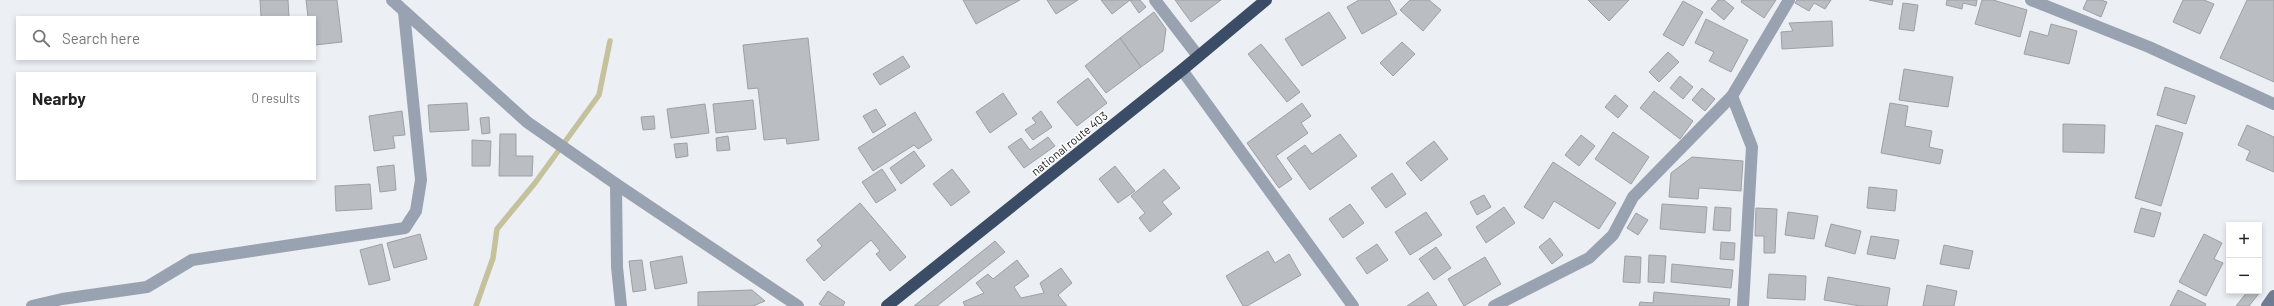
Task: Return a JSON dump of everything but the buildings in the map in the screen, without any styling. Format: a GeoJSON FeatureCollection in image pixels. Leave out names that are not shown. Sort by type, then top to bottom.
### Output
{"type":"FeatureCollection","features":[{"type":"Feature","properties":{"kind":"highway","name":"national route 403"},"geometry":{"type":"LineString","coordinates":[[887,306],[1182,70],[1266,0]]}},
{"type":"Feature","properties":{"kind":"street"},"geometry":{"type":"LineString","coordinates":[[392,0],[527,122],[616,184],[798,306]]}},
{"type":"Feature","properties":{"kind":"street"},"geometry":{"type":"LineString","coordinates":[[1156,0],[1198,56]]}},
{"type":"Feature","properties":{"kind":"street"},"geometry":{"type":"LineString","coordinates":[[1494,306],[1589,258],[1613,235],[1634,197],[1732,96],[1789,0]]}},
{"type":"Feature","properties":{"kind":"street"},"geometry":{"type":"LineString","coordinates":[[2031,0],[2149,47],[2274,104]]}},
{"type":"Feature","properties":{"kind":"street"},"geometry":{"type":"LineString","coordinates":[[32,306],[68,298],[147,287],[192,260],[405,228],[416,211],[421,180],[404,12]]}},
{"type":"Feature","properties":{"kind":"street"},"geometry":{"type":"LineString","coordinates":[[1182,70],[1353,306]]}},
{"type":"Feature","properties":{"kind":"street"},"geometry":{"type":"LineString","coordinates":[[1732,96],[1752,147],[1743,306]]}},
{"type":"Feature","properties":{"kind":"street"},"geometry":{"type":"LineString","coordinates":[[616,184],[617,267],[621,306]]}},
{"type":"Feature","properties":{"kind":"street"},"geometry":{"type":"LineString","coordinates":[[2267,306],[2274,296]]}},
{"type":"Feature","properties":{"kind":"waterway"},"geometry":{"type":"LineString","coordinates":[[476,306],[493,258],[497,229],[535,183],[599,95],[610,41]]}}]}
